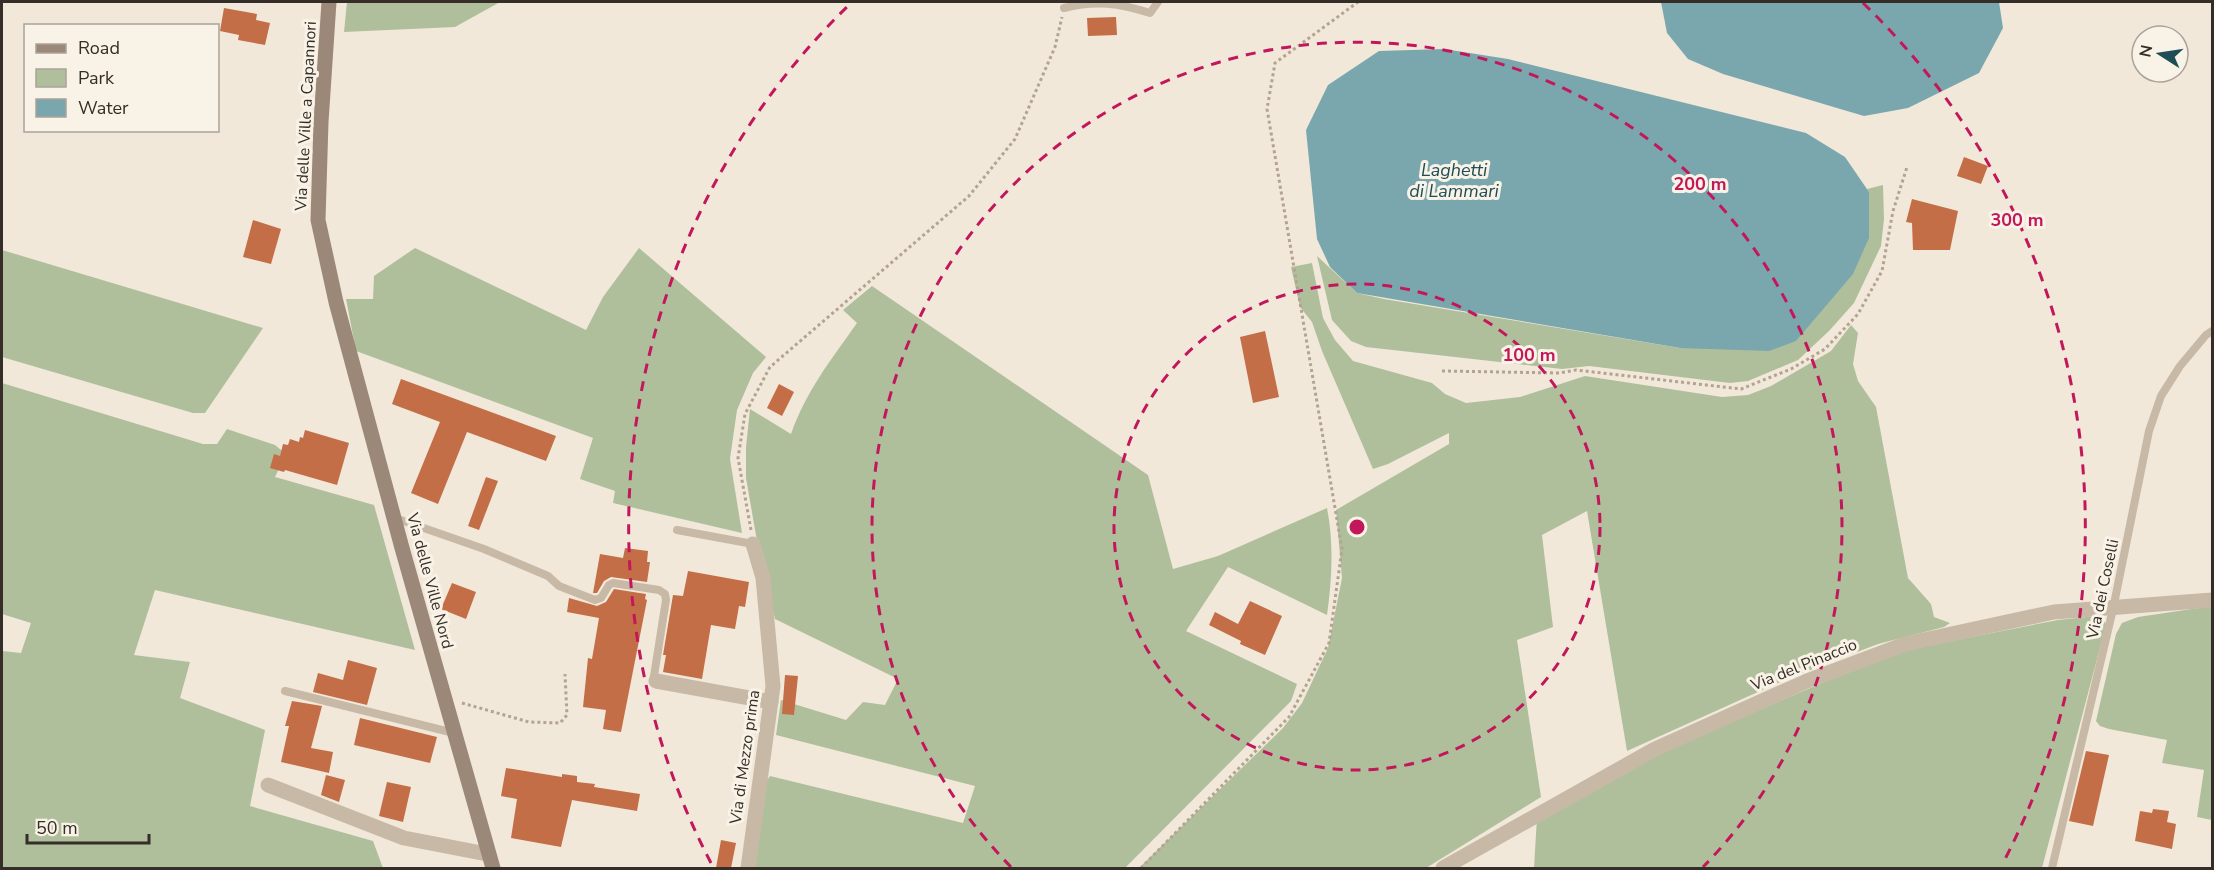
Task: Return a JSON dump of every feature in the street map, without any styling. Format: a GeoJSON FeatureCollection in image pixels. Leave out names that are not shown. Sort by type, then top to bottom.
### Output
{"type":"FeatureCollection","features":[{"type":"Feature","properties":{"kind":"street","name":"Via delle Ville a Capannori"},"geometry":{"type":"LineString","coordinates":[[330,2],[321,122],[318,220],[336,302]]}},
{"type":"Feature","properties":{"kind":"street","name":"Via delle Ville Nord"},"geometry":{"type":"LineString","coordinates":[[336,302],[490,861]]}},
{"type":"Feature","properties":{"kind":"street","name":"Via di Mezzo prima"},"geometry":{"type":"LineString","coordinates":[[748,868],[773,686],[763,578],[753,544]]}},
{"type":"Feature","properties":{"kind":"street","name":"Via del Pinaccio"},"geometry":{"type":"LineString","coordinates":[[1443,868],[1655,749],[1807,681],[1905,644],[2054,612],[2212,600]]}},
{"type":"Feature","properties":{"kind":"street"},"geometry":{"type":"LineString","coordinates":[[656,681],[771,702]]}},
{"type":"Feature","properties":{"kind":"street"},"geometry":{"type":"LineString","coordinates":[[268,785],[404,838],[490,861]]}},
{"type":"Feature","properties":{"kind":"lane"},"geometry":{"type":"LineString","coordinates":[[1064,8],[1084,2],[1121,3],[1150,13],[1158,2]]}},
{"type":"Feature","properties":{"kind":"lane","name":"Via dei Coselli"},"geometry":{"type":"LineString","coordinates":[[2052,868],[2113,609],[2149,431],[2161,396],[2180,366],[2212,331]]}},
{"type":"Feature","properties":{"kind":"lane"},"geometry":{"type":"LineString","coordinates":[[394,517],[484,549],[548,576],[559,586],[595,600],[601,598],[609,585],[613,583],[659,590],[665,594],[666,600],[654,676],[656,681]]}},
{"type":"Feature","properties":{"kind":"lane"},"geometry":{"type":"LineString","coordinates":[[677,530],[753,544]]}},
{"type":"Feature","properties":{"kind":"lane"},"geometry":{"type":"LineString","coordinates":[[285,691],[454,733]]}},
{"type":"Feature","properties":{"kind":"path"},"geometry":{"type":"LineString","coordinates":[[1141,868],[1289,717],[1329,643],[1342,549],[1267,109],[1275,63],[1358,2]]}},
{"type":"Feature","properties":{"kind":"path"},"geometry":{"type":"LineString","coordinates":[[753,544],[738,458],[745,414],[770,367],[969,196],[1015,139],[1055,47],[1064,8]]}},
{"type":"Feature","properties":{"kind":"path"},"geometry":{"type":"LineString","coordinates":[[1442,371],[1559,373],[1576,370],[1741,390],[1791,369],[1824,349],[1858,314],[1882,271],[1893,211],[1907,167]]}},
{"type":"Feature","properties":{"kind":"path"},"geometry":{"type":"LineString","coordinates":[[445,702],[461,703],[529,722],[560,723],[567,715],[566,674]]}},
{"type":"Feature","properties":{"kind":"green space"},"geometry":{"type":"Polygon","coordinates":[[[347,2],[500,2],[455,27],[344,32],[347,2]]]}},
{"type":"Feature","properties":{"kind":"green space"},"geometry":{"type":"Polygon","coordinates":[[[1883,185],[1884,219],[1881,246],[1854,303],[1798,360],[1748,381],[1730,383],[1589,366],[1562,369],[1366,347],[1351,341],[1332,320],[1317,256],[1357,293],[1384,299],[1680,348],[1796,341],[1811,321],[1869,192],[1867,189],[1883,185]]]}},
{"type":"Feature","properties":{"kind":"green space"},"geometry":{"type":"Polygon","coordinates":[[[415,248],[586,330],[603,297],[639,248],[766,357],[753,373],[737,410],[730,459],[742,533],[613,503],[615,491],[580,479],[593,438],[356,351],[346,299],[373,299],[374,276],[415,248]]]}},
{"type":"Feature","properties":{"kind":"green space"},"geometry":{"type":"Polygon","coordinates":[[[2,250],[263,328],[205,413],[193,413],[2,357],[2,250]]]}},
{"type":"Feature","properties":{"kind":"green space"},"geometry":{"type":"Polygon","coordinates":[[[1312,263],[1323,318],[1335,340],[1353,361],[1432,383],[1445,394],[1466,403],[1520,397],[1585,376],[1722,397],[1748,395],[1771,386],[1831,351],[1851,325],[1858,333],[1853,364],[1858,381],[1876,407],[1908,578],[1931,604],[1934,617],[1950,623],[1944,627],[1878,644],[1789,678],[1627,751],[1587,511],[1542,535],[1553,627],[1517,640],[1541,797],[1426,868],[1139,868],[1283,728],[1302,703],[1328,648],[1342,578],[1336,510],[1449,444],[1449,433],[1388,464],[1373,469],[1322,351],[1312,322],[1300,307],[1291,267],[1312,263]]]}},
{"type":"Feature","properties":{"kind":"green space"},"geometry":{"type":"Polygon","coordinates":[[[872,286],[1148,475],[1173,569],[1218,556],[1327,508],[1332,562],[1327,615],[1228,567],[1186,631],[1297,684],[1291,701],[1125,868],[751,868],[765,783],[770,776],[963,823],[975,786],[776,735],[781,700],[846,720],[863,702],[885,705],[898,679],[775,619],[757,541],[746,478],[750,409],[791,434],[812,390],[857,323],[843,310],[872,286]]]}},
{"type":"Feature","properties":{"kind":"green space"},"geometry":{"type":"Polygon","coordinates":[[[2,383],[203,444],[217,444],[227,429],[275,445],[286,454],[275,477],[374,505],[415,650],[155,590],[134,655],[190,662],[180,698],[265,730],[250,806],[373,841],[383,868],[2,868],[2,651],[21,653],[31,623],[2,614],[2,383]]]}},
{"type":"Feature","properties":{"kind":"green space"},"geometry":{"type":"Polygon","coordinates":[[[2212,606],[2212,820],[2197,817],[2204,770],[2162,763],[2167,740],[2109,729],[2100,726],[2096,721],[2116,634],[2122,623],[2138,617],[2212,606]]]}},
{"type":"Feature","properties":{"kind":"green space"},"geometry":{"type":"Polygon","coordinates":[[[2096,616],[2106,625],[2042,868],[1534,868],[1537,817],[1686,741],[1895,652],[2058,620],[2096,616]]]}},
{"type":"Feature","properties":{"kind":"water"},"geometry":{"type":"Polygon","coordinates":[[[1661,2],[1999,2],[2003,28],[1979,73],[1908,108],[1864,116],[1723,74],[1688,59],[1667,33],[1661,2]]]}},
{"type":"Feature","properties":{"kind":"water","name":"Laghetti di Lammari"},"geometry":{"type":"Polygon","coordinates":[[[1444,49],[1508,59],[1806,133],[1845,157],[1869,192],[1869,238],[1853,274],[1796,341],[1769,351],[1680,348],[1357,293],[1330,267],[1317,239],[1306,130],[1328,85],[1379,51],[1444,49]]]}},
{"type":"Feature","properties":{"kind":"building"},"geometry":{"type":"Polygon","coordinates":[[[224,8],[257,14],[256,20],[270,23],[265,45],[238,40],[239,35],[220,31],[224,8]]]}},
{"type":"Feature","properties":{"kind":"building"},"geometry":{"type":"Polygon","coordinates":[[[1116,17],[1117,35],[1088,36],[1087,18],[1116,17]]]}},
{"type":"Feature","properties":{"kind":"building"},"geometry":{"type":"Polygon","coordinates":[[[1964,157],[1988,166],[1981,184],[1957,176],[1964,157]]]}},
{"type":"Feature","properties":{"kind":"building"},"geometry":{"type":"Polygon","coordinates":[[[1912,199],[1958,211],[1950,250],[1913,250],[1912,223],[1906,222],[1912,199]]]}},
{"type":"Feature","properties":{"kind":"building"},"geometry":{"type":"Polygon","coordinates":[[[253,220],[281,229],[271,264],[243,257],[253,220]]]}},
{"type":"Feature","properties":{"kind":"building"},"geometry":{"type":"Polygon","coordinates":[[[1265,331],[1279,397],[1253,403],[1240,337],[1265,331]]]}},
{"type":"Feature","properties":{"kind":"building"},"geometry":{"type":"Polygon","coordinates":[[[401,379],[556,436],[546,461],[467,432],[438,504],[411,493],[440,422],[392,404],[401,379]]]}},
{"type":"Feature","properties":{"kind":"building"},"geometry":{"type":"Polygon","coordinates":[[[779,384],[794,392],[782,416],[767,408],[779,384]]]}},
{"type":"Feature","properties":{"kind":"building"},"geometry":{"type":"Polygon","coordinates":[[[305,430],[349,443],[337,485],[270,468],[274,454],[280,456],[283,444],[288,445],[290,439],[299,442],[305,430]]]}},
{"type":"Feature","properties":{"kind":"building"},"geometry":{"type":"Polygon","coordinates":[[[486,477],[498,481],[479,530],[468,526],[486,477]]]}},
{"type":"Feature","properties":{"kind":"building"},"geometry":{"type":"Polygon","coordinates":[[[625,548],[648,551],[647,562],[650,562],[647,582],[611,577],[604,581],[597,593],[593,593],[600,554],[623,558],[625,548]]]}},
{"type":"Feature","properties":{"kind":"building"},"geometry":{"type":"Polygon","coordinates":[[[688,571],[749,582],[745,607],[739,606],[735,629],[711,625],[702,679],[663,672],[666,655],[663,655],[673,595],[683,596],[688,571]]]}},
{"type":"Feature","properties":{"kind":"building"},"geometry":{"type":"Polygon","coordinates":[[[452,583],[476,592],[466,619],[441,609],[452,583]]]}},
{"type":"Feature","properties":{"kind":"building"},"geometry":{"type":"Polygon","coordinates":[[[614,589],[646,594],[645,599],[647,600],[621,732],[603,729],[606,710],[583,707],[588,658],[592,659],[599,618],[567,612],[569,598],[597,606],[606,602],[614,589]]]}},
{"type":"Feature","properties":{"kind":"building"},"geometry":{"type":"Polygon","coordinates":[[[1250,601],[1282,616],[1265,655],[1240,644],[1241,641],[1209,625],[1215,612],[1238,624],[1250,601]]]}},
{"type":"Feature","properties":{"kind":"building"},"geometry":{"type":"Polygon","coordinates":[[[348,660],[377,668],[367,705],[313,692],[318,673],[343,680],[348,660]]]}},
{"type":"Feature","properties":{"kind":"building"},"geometry":{"type":"Polygon","coordinates":[[[785,675],[798,676],[794,715],[782,714],[785,675]]]}},
{"type":"Feature","properties":{"kind":"building"},"geometry":{"type":"Polygon","coordinates":[[[292,701],[322,706],[311,748],[333,752],[329,773],[281,762],[289,726],[285,726],[292,701]]]}},
{"type":"Feature","properties":{"kind":"building"},"geometry":{"type":"Polygon","coordinates":[[[360,718],[437,737],[430,763],[354,745],[360,718]]]}},
{"type":"Feature","properties":{"kind":"building"},"geometry":{"type":"Polygon","coordinates":[[[2086,751],[2109,755],[2093,826],[2069,821],[2086,751]]]}},
{"type":"Feature","properties":{"kind":"building"},"geometry":{"type":"Polygon","coordinates":[[[506,768],[562,777],[562,774],[577,776],[577,782],[595,784],[594,787],[640,794],[637,811],[572,800],[561,847],[511,838],[517,799],[501,796],[506,768]]]}},
{"type":"Feature","properties":{"kind":"building"},"geometry":{"type":"Polygon","coordinates":[[[326,775],[345,780],[339,802],[321,795],[326,775]]]}},
{"type":"Feature","properties":{"kind":"building"},"geometry":{"type":"Polygon","coordinates":[[[387,782],[411,787],[403,822],[379,816],[387,782]]]}},
{"type":"Feature","properties":{"kind":"building"},"geometry":{"type":"Polygon","coordinates":[[[2153,809],[2169,811],[2167,822],[2176,824],[2172,849],[2135,841],[2140,811],[2152,813],[2153,809]]]}},
{"type":"Feature","properties":{"kind":"building"},"geometry":{"type":"Polygon","coordinates":[[[721,840],[736,843],[731,868],[716,868],[721,840]]]}}]}
